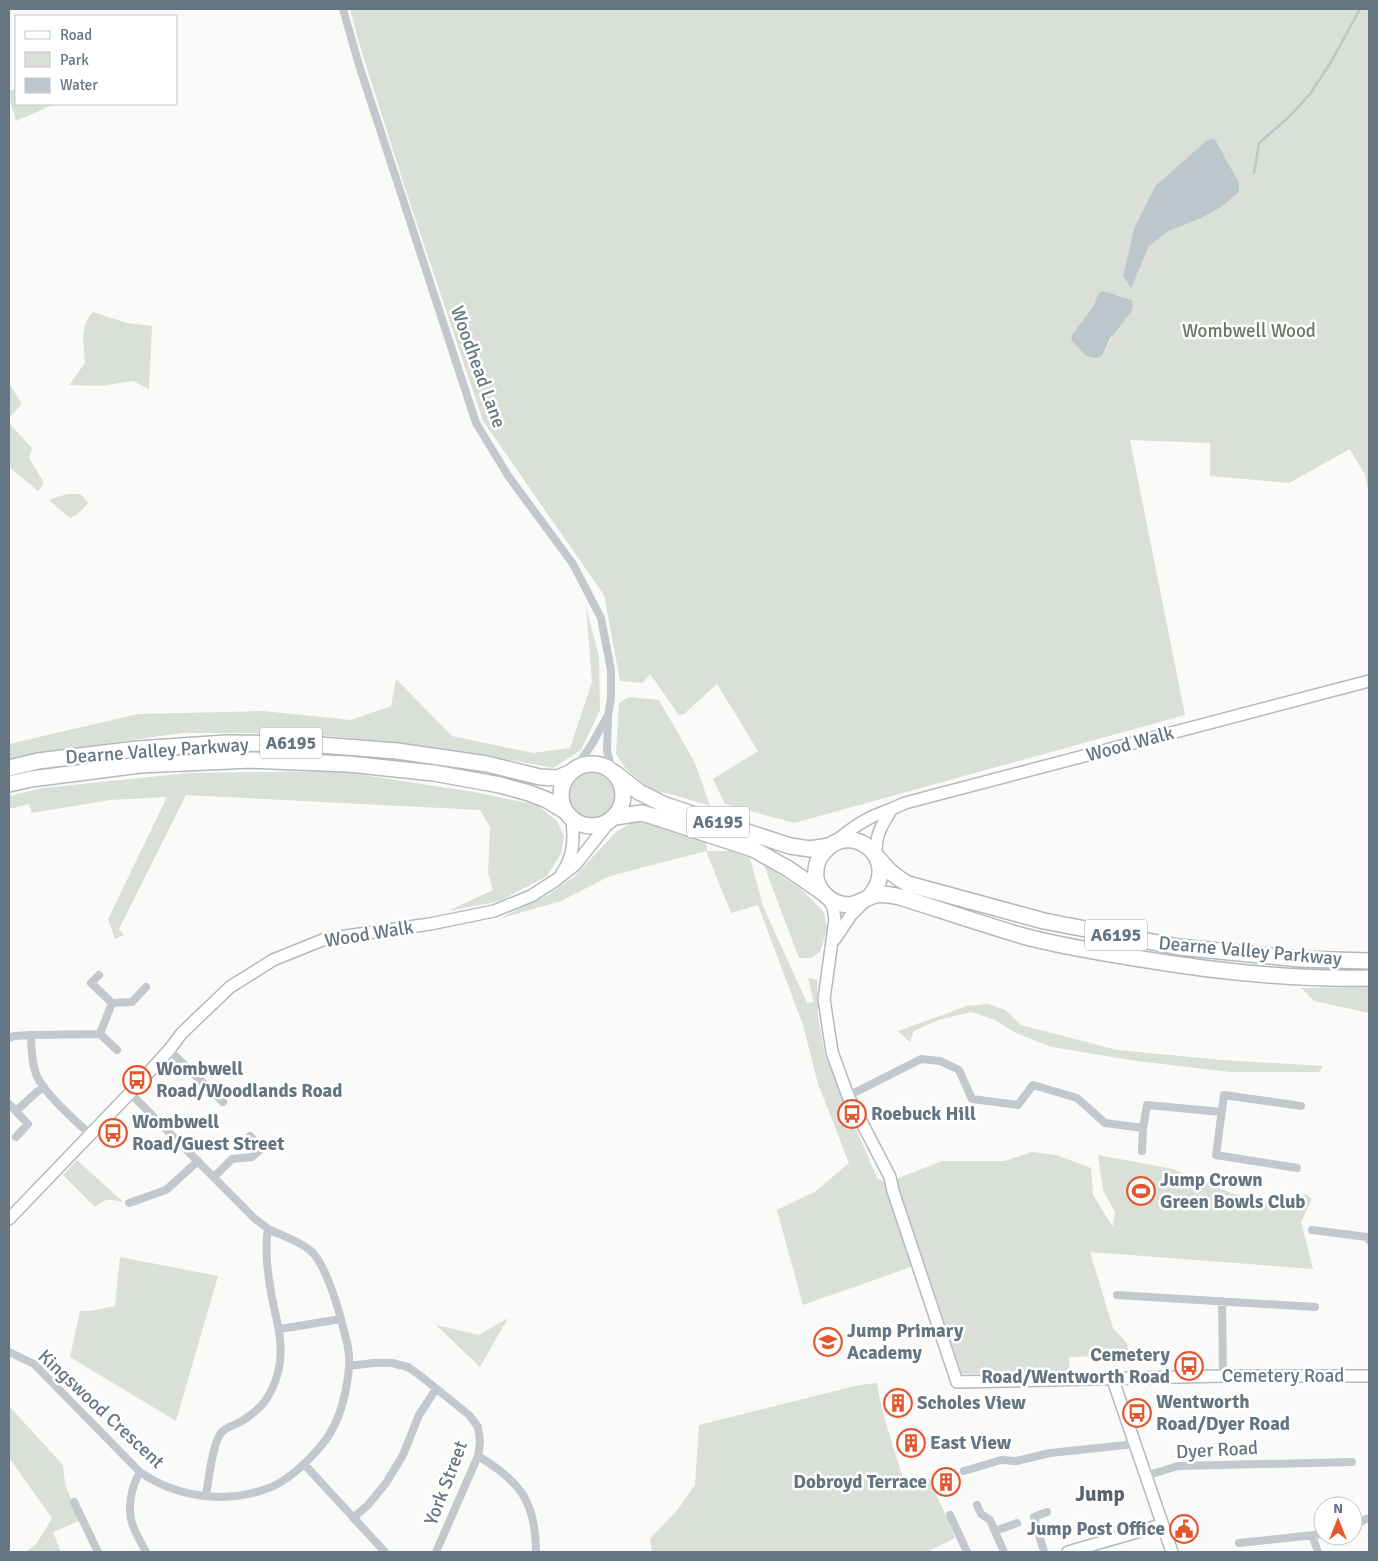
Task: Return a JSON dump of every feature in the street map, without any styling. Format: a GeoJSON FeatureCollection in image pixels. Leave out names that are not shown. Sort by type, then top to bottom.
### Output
{"type":"FeatureCollection","features":[{"type":"Feature","properties":{"kind":"highway","name":"Dearne Valley Parkway"},"geometry":{"type":"LineString","coordinates":[[9,768],[38,761],[137,749],[226,742],[308,744],[397,751],[487,764],[540,777],[557,778],[574,770]]}},
{"type":"Feature","properties":{"kind":"highway","name":"Dearne Valley Parkway"},"geometry":{"type":"LineString","coordinates":[[9,784],[31,779],[140,765],[251,760],[348,764],[434,773],[500,786],[529,793],[547,800],[568,815]]}},
{"type":"Feature","properties":{"kind":"highway","name":"A6195"},"geometry":{"type":"LineString","coordinates":[[574,770],[590,764],[605,767],[638,792],[665,805],[790,846],[810,849],[849,840],[857,841],[865,844],[877,857]]}},
{"type":"Feature","properties":{"kind":"highway"},"geometry":{"type":"LineString","coordinates":[[568,815],[561,800],[561,790],[565,780],[574,770]]}},
{"type":"Feature","properties":{"kind":"highway"},"geometry":{"type":"LineString","coordinates":[[613,772],[624,790],[624,800],[621,809],[613,819]]}},
{"type":"Feature","properties":{"kind":"highway","name":"A6195"},"geometry":{"type":"LineString","coordinates":[[568,815],[578,824],[595,827],[613,819],[642,813],[753,849],[787,868],[830,899],[845,905],[861,902],[869,897]]}},
{"type":"Feature","properties":{"kind":"highway"},"geometry":{"type":"LineString","coordinates":[[823,893],[818,885],[816,871],[819,857],[831,845]]}},
{"type":"Feature","properties":{"kind":"highway","name":"Dearne Valley Parkway"},"geometry":{"type":"LineString","coordinates":[[877,857],[897,878],[908,884],[1044,921],[1179,948],[1300,958],[1369,961]]}},
{"type":"Feature","properties":{"kind":"highway"},"geometry":{"type":"LineString","coordinates":[[869,897],[878,885],[880,878],[880,865],[877,857]]}},
{"type":"Feature","properties":{"kind":"highway","name":"Dearne Valley Parkway"},"geometry":{"type":"LineString","coordinates":[[869,897],[880,894],[893,895],[1024,936],[1098,952],[1161,962],[1263,974],[1369,978]]}},
{"type":"Feature","properties":{"kind":"main road","name":"Wood Walk"},"geometry":{"type":"LineString","coordinates":[[831,845],[845,833],[878,814],[904,803],[1369,681]]}},
{"type":"Feature","properties":{"kind":"main road"},"geometry":{"type":"LineString","coordinates":[[877,857],[876,843],[878,832],[891,810]]}},
{"type":"Feature","properties":{"kind":"main road","name":"Wood Walk"},"geometry":{"type":"LineString","coordinates":[[556,880],[566,866],[574,843],[568,815]]}},
{"type":"Feature","properties":{"kind":"main road","name":"Wood Walk"},"geometry":{"type":"LineString","coordinates":[[10,1216],[130,1093],[182,1033],[230,987],[273,960],[325,939],[430,924],[494,911],[531,896],[575,865],[613,819]]}},
{"type":"Feature","properties":{"kind":"main road"},"geometry":{"type":"LineString","coordinates":[[823,893],[835,913],[824,998],[832,1052],[848,1096]]}},
{"type":"Feature","properties":{"kind":"main road"},"geometry":{"type":"LineString","coordinates":[[832,943],[845,922],[869,897]]}},
{"type":"Feature","properties":{"kind":"main road","name":"Cemetery Road"},"geometry":{"type":"LineString","coordinates":[[848,1096],[890,1177],[957,1382],[1112,1377],[1369,1376]]}},
{"type":"Feature","properties":{"kind":"main road"},"geometry":{"type":"LineString","coordinates":[[1112,1377],[1161,1525],[1172,1552]]}},
{"type":"Feature","properties":{"kind":"main road"},"geometry":{"type":"LineString","coordinates":[[1068,1552],[1161,1525]]}},
{"type":"Feature","properties":{"kind":"street","name":"Woodhead Lane"},"geometry":{"type":"LineString","coordinates":[[344,9],[359,65],[476,423],[509,477],[573,564],[601,618],[610,670],[611,698],[608,716],[607,751],[613,772]]}},
{"type":"Feature","properties":{"kind":"street","name":"Woodhead Lane"},"geometry":{"type":"LineString","coordinates":[[574,770],[608,716]]}},
{"type":"Feature","properties":{"kind":"street"},"geometry":{"type":"LineString","coordinates":[[99,975],[91,983],[112,1003],[132,1002],[146,988]]}},
{"type":"Feature","properties":{"kind":"street"},"geometry":{"type":"LineString","coordinates":[[100,1034],[112,1003]]}},
{"type":"Feature","properties":{"kind":"street"},"geometry":{"type":"LineString","coordinates":[[9,1038],[31,1035],[100,1034],[116,1050]]}},
{"type":"Feature","properties":{"kind":"street"},"geometry":{"type":"LineString","coordinates":[[31,1035],[31,1049],[36,1075],[44,1087],[90,1134]]}},
{"type":"Feature","properties":{"kind":"street"},"geometry":{"type":"LineString","coordinates":[[169,1050],[222,1102]]}},
{"type":"Feature","properties":{"kind":"street"},"geometry":{"type":"LineString","coordinates":[[848,1096],[921,1059],[940,1061],[959,1070],[972,1099],[1018,1105],[1033,1085],[1077,1098],[1105,1123],[1144,1128]]}},
{"type":"Feature","properties":{"kind":"street"},"geometry":{"type":"LineString","coordinates":[[16,1111],[44,1087]]}},
{"type":"Feature","properties":{"kind":"street","name":"Kingswood Crescent"},"geometry":{"type":"LineString","coordinates":[[9,1352],[34,1364],[140,1472],[154,1482],[187,1494],[227,1497],[267,1489],[285,1480],[304,1464],[334,1428],[342,1407],[350,1366],[347,1343],[329,1281],[311,1251],[295,1241],[268,1229],[255,1219],[130,1093]]}},
{"type":"Feature","properties":{"kind":"street"},"geometry":{"type":"LineString","coordinates":[[1297,1168],[1216,1155],[1224,1096],[1301,1106]]}},
{"type":"Feature","properties":{"kind":"street"},"geometry":{"type":"LineString","coordinates":[[9,1104],[28,1124],[16,1137]]}},
{"type":"Feature","properties":{"kind":"street"},"geometry":{"type":"LineString","coordinates":[[1142,1151],[1147,1105],[1222,1112]]}},
{"type":"Feature","properties":{"kind":"street"},"geometry":{"type":"LineString","coordinates":[[214,1177],[232,1159],[252,1157],[261,1150],[262,1148],[250,1136]]}},
{"type":"Feature","properties":{"kind":"street"},"geometry":{"type":"LineString","coordinates":[[129,1204],[166,1190],[198,1161]]}},
{"type":"Feature","properties":{"kind":"street"},"geometry":{"type":"LineString","coordinates":[[206,1496],[216,1440],[223,1430],[253,1415],[266,1401],[278,1370],[280,1329],[270,1287],[266,1238],[268,1229]]}},
{"type":"Feature","properties":{"kind":"street"},"geometry":{"type":"LineString","coordinates":[[1312,1230],[1367,1237],[1369,1240]]}},
{"type":"Feature","properties":{"kind":"street"},"geometry":{"type":"LineString","coordinates":[[1117,1295],[1315,1307]]}},
{"type":"Feature","properties":{"kind":"street"},"geometry":{"type":"LineString","coordinates":[[1222,1301],[1223,1376]]}},
{"type":"Feature","properties":{"kind":"street"},"geometry":{"type":"LineString","coordinates":[[280,1329],[341,1319]]}},
{"type":"Feature","properties":{"kind":"street","name":"York Street"},"geometry":{"type":"LineString","coordinates":[[350,1366],[392,1363],[408,1368],[469,1415],[478,1427],[480,1442],[478,1456],[436,1552]]}},
{"type":"Feature","properties":{"kind":"street"},"geometry":{"type":"LineString","coordinates":[[353,1518],[368,1505],[386,1483],[403,1455],[419,1415],[436,1389]]}},
{"type":"Feature","properties":{"kind":"street"},"geometry":{"type":"LineString","coordinates":[[964,1471],[1000,1456],[1016,1461],[1050,1453],[1134,1443]]}},
{"type":"Feature","properties":{"kind":"street"},"geometry":{"type":"LineString","coordinates":[[478,1456],[506,1474],[528,1502],[536,1534],[536,1552]]}},
{"type":"Feature","properties":{"kind":"street","name":"Dyer Road"},"geometry":{"type":"LineString","coordinates":[[1145,1476],[1178,1466],[1352,1462]]}},
{"type":"Feature","properties":{"kind":"street"},"geometry":{"type":"LineString","coordinates":[[304,1464],[385,1552]]}},
{"type":"Feature","properties":{"kind":"street"},"geometry":{"type":"LineString","coordinates":[[140,1472],[132,1493],[130,1509],[131,1520],[146,1552]]}},
{"type":"Feature","properties":{"kind":"street"},"geometry":{"type":"LineString","coordinates":[[74,1502],[98,1552]]}},
{"type":"Feature","properties":{"kind":"street"},"geometry":{"type":"LineString","coordinates":[[978,1506],[981,1514],[990,1520],[1004,1552]]}},
{"type":"Feature","properties":{"kind":"street"},"geometry":{"type":"LineString","coordinates":[[1044,1552],[1034,1517],[1047,1512]]}},
{"type":"Feature","properties":{"kind":"street"},"geometry":{"type":"LineString","coordinates":[[950,1515],[967,1552]]}},
{"type":"Feature","properties":{"kind":"street"},"geometry":{"type":"LineString","coordinates":[[996,1531],[1017,1524]]}},
{"type":"Feature","properties":{"kind":"street"},"geometry":{"type":"LineString","coordinates":[[1239,1544],[1312,1535],[1318,1552]]}},
{"type":"Feature","properties":{"kind":"green space","name":"Wombwell Wood"},"geometry":{"type":"Polygon","coordinates":[[[350,9],[1369,9],[1369,495],[1365,475],[1350,449],[1289,483],[1210,476],[1210,443],[1130,440],[1185,715],[794,823],[725,804],[713,779],[758,751],[717,684],[684,714],[679,715],[650,674],[643,683],[620,681],[604,595],[483,421],[404,185],[350,9]],[[1206,141],[1155,186],[1134,228],[1123,276],[1131,287],[1149,246],[1169,231],[1199,219],[1206,141]],[[1098,294],[1094,305],[1072,335],[1071,340],[1086,356],[1102,356],[1132,301],[1118,295],[1098,294]]]}},
{"type":"Feature","properties":{"kind":"green space"},"geometry":{"type":"Polygon","coordinates":[[[15,89],[15,105],[53,105],[16,121],[9,97],[9,90],[15,89]]]}},
{"type":"Feature","properties":{"kind":"green space"},"geometry":{"type":"Polygon","coordinates":[[[93,312],[127,323],[152,326],[149,389],[133,381],[99,386],[69,385],[85,363],[84,330],[93,312]]]}},
{"type":"Feature","properties":{"kind":"green space"},"geometry":{"type":"Polygon","coordinates":[[[9,383],[22,404],[9,418],[9,383]]]}},
{"type":"Feature","properties":{"kind":"green space"},"geometry":{"type":"Polygon","coordinates":[[[9,423],[32,448],[29,458],[44,483],[38,491],[9,467],[9,423]]]}},
{"type":"Feature","properties":{"kind":"green space"},"geometry":{"type":"Polygon","coordinates":[[[67,494],[81,494],[88,503],[77,515],[70,518],[49,500],[67,494]]]}},
{"type":"Feature","properties":{"kind":"green space"},"geometry":{"type":"Polygon","coordinates":[[[586,607],[599,657],[600,710],[581,750],[553,768],[479,754],[391,742],[298,733],[182,733],[54,751],[9,760],[9,744],[138,714],[264,711],[351,720],[391,706],[396,679],[452,736],[533,753],[570,748],[592,682],[586,607]]]}},
{"type":"Feature","properties":{"kind":"green space"},"geometry":{"type":"Polygon","coordinates":[[[629,697],[659,700],[695,763],[710,806],[671,794],[652,791],[626,769],[616,754],[619,703],[629,697]]]}},
{"type":"Feature","properties":{"kind":"green space"},"geometry":{"type":"Polygon","coordinates":[[[337,771],[474,792],[537,805],[557,821],[564,836],[561,854],[547,876],[500,901],[448,911],[493,890],[488,873],[490,827],[480,810],[186,795],[119,929],[124,935],[115,939],[108,919],[167,797],[111,800],[32,813],[29,804],[9,809],[9,796],[43,788],[188,773],[337,771]]]}},
{"type":"Feature","properties":{"kind":"green space"},"geometry":{"type":"Polygon","coordinates":[[[587,772],[597,772],[609,778],[614,786],[614,804],[609,812],[601,817],[587,818],[579,815],[572,808],[569,800],[569,790],[572,782],[579,775],[587,772]]]}},
{"type":"Feature","properties":{"kind":"green space"},"geometry":{"type":"Polygon","coordinates":[[[647,822],[706,842],[707,851],[730,851],[750,858],[763,906],[807,1003],[814,1002],[808,978],[817,980],[818,1016],[825,1055],[877,1178],[887,1183],[911,1267],[803,1305],[777,1210],[816,1191],[849,1163],[818,1084],[803,1025],[758,905],[731,913],[706,851],[610,876],[561,901],[498,919],[548,895],[574,877],[616,832],[631,823],[647,822]]]}},
{"type":"Feature","properties":{"kind":"green space"},"geometry":{"type":"Polygon","coordinates":[[[763,863],[804,892],[824,912],[827,929],[820,952],[811,958],[799,958],[763,863]]]}},
{"type":"Feature","properties":{"kind":"green space"},"geometry":{"type":"Polygon","coordinates":[[[1369,987],[1369,1013],[1314,1001],[1301,988],[1369,987]]]}},
{"type":"Feature","properties":{"kind":"green space"},"geometry":{"type":"Polygon","coordinates":[[[988,1004],[1005,1010],[1021,1025],[1117,1050],[1222,1060],[1323,1066],[1319,1072],[1230,1072],[1129,1060],[1052,1047],[1016,1033],[995,1020],[971,1012],[938,1020],[914,1031],[910,1042],[898,1031],[967,1006],[988,1004]]]}},
{"type":"Feature","properties":{"kind":"green space"},"geometry":{"type":"Polygon","coordinates":[[[1032,1152],[1056,1155],[1091,1168],[1093,1195],[1113,1227],[1115,1212],[1103,1190],[1098,1155],[1173,1169],[1231,1193],[1263,1200],[1292,1201],[1306,1194],[1312,1199],[1301,1222],[1313,1269],[1090,1252],[1113,1328],[1127,1343],[1129,1355],[1069,1357],[1070,1373],[962,1374],[896,1179],[942,1161],[1004,1161],[1032,1152]]]}},
{"type":"Feature","properties":{"kind":"green space"},"geometry":{"type":"Polygon","coordinates":[[[77,1160],[122,1201],[107,1200],[95,1207],[63,1175],[77,1160]]]}},
{"type":"Feature","properties":{"kind":"green space"},"geometry":{"type":"Polygon","coordinates":[[[120,1257],[218,1276],[176,1421],[70,1357],[80,1311],[115,1306],[120,1257]]]}},
{"type":"Feature","properties":{"kind":"green space"},"geometry":{"type":"Polygon","coordinates":[[[508,1318],[480,1367],[436,1325],[479,1335],[508,1318]]]}},
{"type":"Feature","properties":{"kind":"green space"},"geometry":{"type":"Polygon","coordinates":[[[877,1383],[882,1410],[905,1485],[929,1478],[955,1538],[927,1552],[652,1552],[650,1539],[678,1509],[695,1485],[699,1425],[859,1385],[877,1383]]]}},
{"type":"Feature","properties":{"kind":"green space"},"geometry":{"type":"Polygon","coordinates":[[[9,1406],[63,1465],[65,1483],[79,1521],[53,1532],[61,1552],[26,1552],[37,1543],[52,1518],[9,1458],[9,1406]]]}},
{"type":"Feature","properties":{"kind":"water"},"geometry":{"type":"Polygon","coordinates":[[[1214,138],[1239,183],[1239,192],[1221,207],[1199,219],[1169,231],[1149,246],[1131,288],[1123,276],[1134,228],[1155,186],[1206,141],[1214,138]]]}},
{"type":"Feature","properties":{"kind":"water"},"geometry":{"type":"Polygon","coordinates":[[[1103,291],[1132,300],[1133,307],[1110,339],[1102,356],[1097,358],[1086,356],[1071,340],[1072,335],[1094,305],[1098,294],[1103,291]]]}},
{"type":"Feature","properties":{"kind":"waterway"},"geometry":{"type":"LineString","coordinates":[[1254,173],[1259,143],[1289,117],[1310,94],[1331,62],[1360,9]]}},
{"type":"Feature","properties":{"kind":"place","name":"Wombwell Road/Woodlands Road"},"geometry":{"type":"Point","coordinates":[137,1080]}},
{"type":"Feature","properties":{"kind":"place","name":"Roebuck Hill"},"geometry":{"type":"Point","coordinates":[852,1114]}},
{"type":"Feature","properties":{"kind":"place","name":"Wombwell Road/Guest Street"},"geometry":{"type":"Point","coordinates":[113,1133]}},
{"type":"Feature","properties":{"kind":"place","name":"Jump Crown Green Bowls Club"},"geometry":{"type":"Point","coordinates":[1141,1191]}},
{"type":"Feature","properties":{"kind":"place","name":"Jump Primary Academy"},"geometry":{"type":"Point","coordinates":[828,1342]}},
{"type":"Feature","properties":{"kind":"place","name":"Cemetery Road/Wentworth Road"},"geometry":{"type":"Point","coordinates":[1189,1366]}},
{"type":"Feature","properties":{"kind":"place","name":"Scholes View"},"geometry":{"type":"Point","coordinates":[898,1403]}},
{"type":"Feature","properties":{"kind":"place","name":"Wentworth Road/Dyer Road"},"geometry":{"type":"Point","coordinates":[1137,1413]}},
{"type":"Feature","properties":{"kind":"place","name":"East View"},"geometry":{"type":"Point","coordinates":[911,1443]}},
{"type":"Feature","properties":{"kind":"place","name":"Dobroyd Terrace"},"geometry":{"type":"Point","coordinates":[946,1482]}},
{"type":"Feature","properties":{"kind":"place","name":"Jump Post Office"},"geometry":{"type":"Point","coordinates":[1184,1529]}},
{"type":"Feature","properties":{"kind":"district","name":"Jump"},"geometry":{"type":"Point","coordinates":[1100,1494]}}]}
